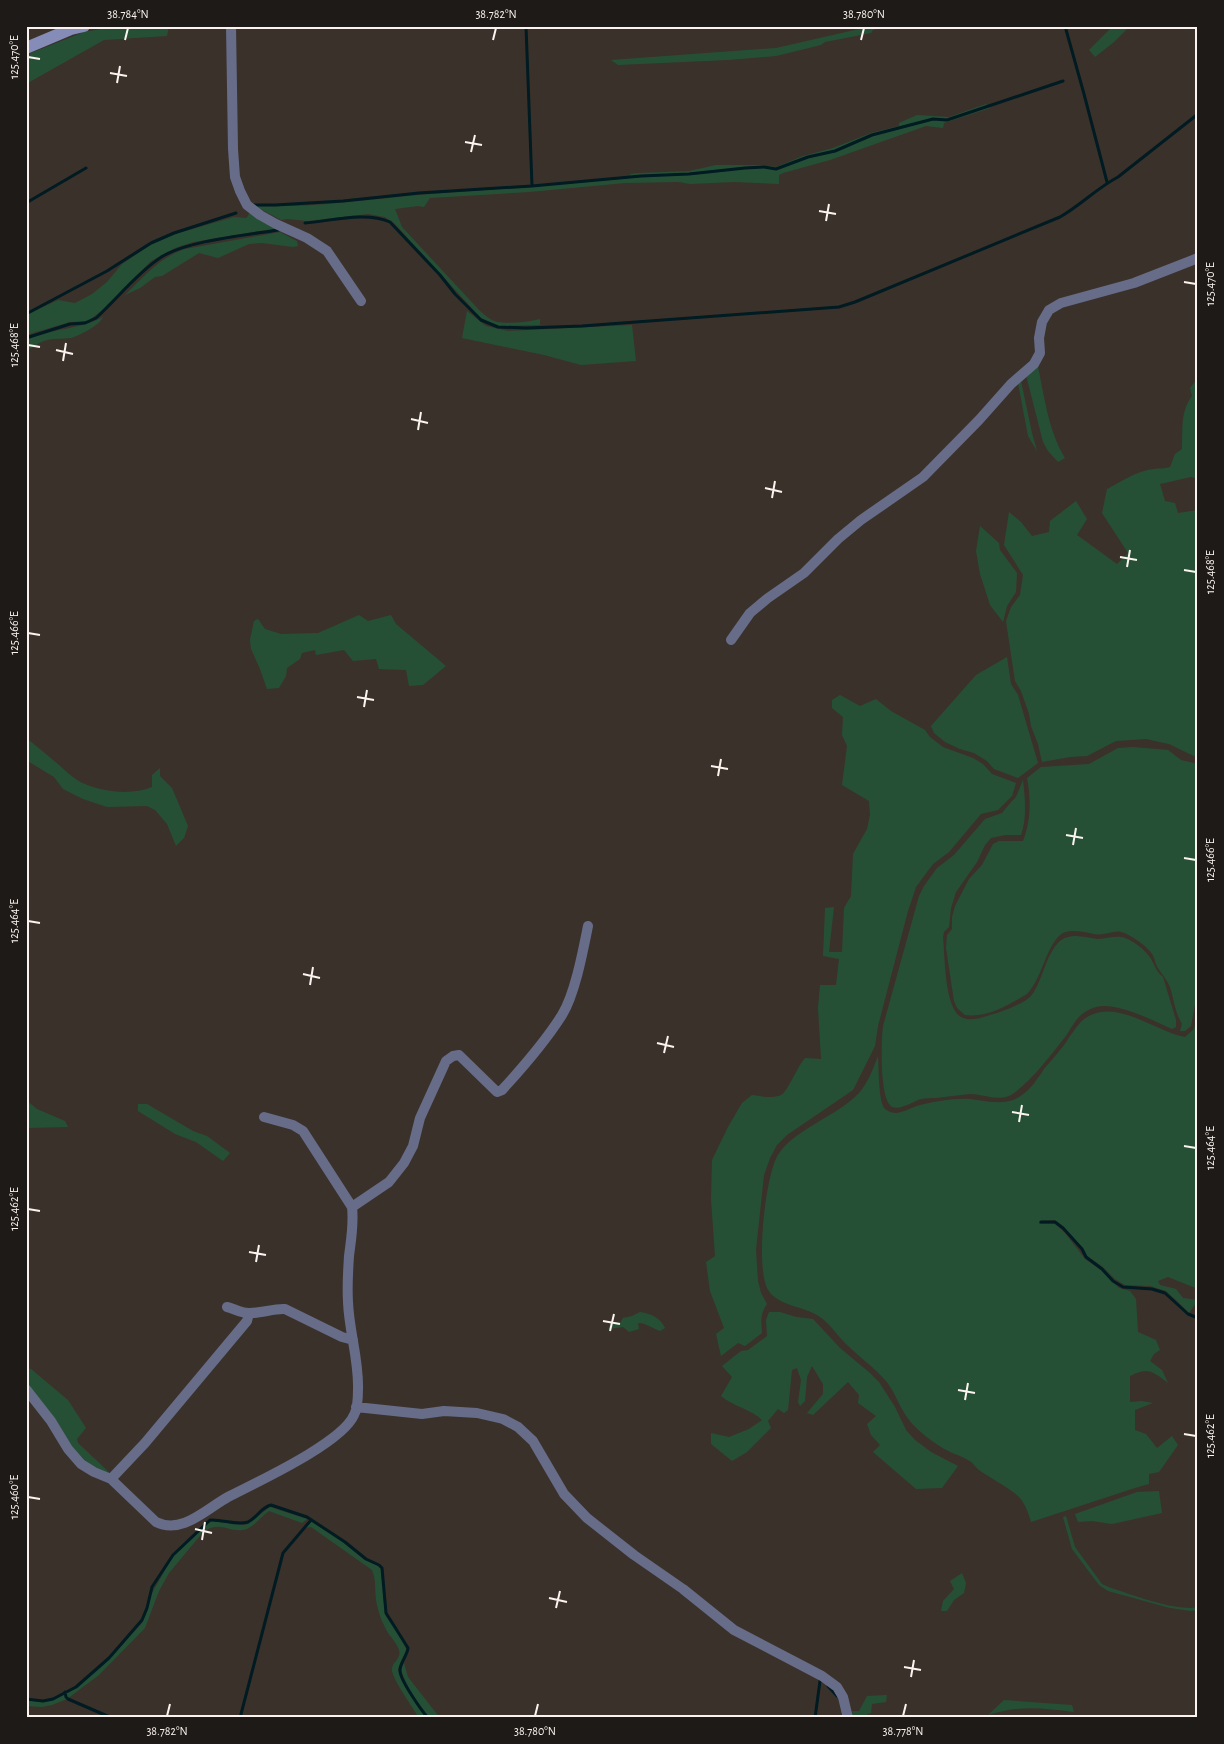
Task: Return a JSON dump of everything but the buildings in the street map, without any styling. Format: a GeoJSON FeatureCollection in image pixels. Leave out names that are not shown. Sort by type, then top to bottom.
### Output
{"type":"FeatureCollection","features":[{"type":"Feature","properties":{"kind":"street"},"geometry":{"type":"LineString","coordinates":[[26,48],[71,29],[84,26]]}},
{"type":"Feature","properties":{"kind":"street"},"geometry":{"type":"LineString","coordinates":[[231,26],[233,149],[235,177],[240,191],[247,205],[260,215],[307,238],[327,251],[361,301]]}},
{"type":"Feature","properties":{"kind":"street"},"geometry":{"type":"LineString","coordinates":[[731,640],[750,613],[804,573],[838,539],[861,520],[923,477],[1011,384],[1029,369],[1040,353],[1039,338],[1042,322],[1049,310],[1061,303],[1134,283],[1198,258]]}},
{"type":"Feature","properties":{"kind":"street"},"geometry":{"type":"LineString","coordinates":[[352,1207],[390,1182],[404,1163],[413,1146],[420,1118],[446,1061],[453,1056],[459,1056],[497,1092],[502,1090],[530,1059],[563,1014],[582,955],[588,926]]}},
{"type":"Feature","properties":{"kind":"street"},"geometry":{"type":"LineString","coordinates":[[26,1389],[51,1421],[68,1449],[81,1464],[111,1479],[156,1522],[164,1526],[183,1524],[218,1502],[296,1461],[342,1432],[355,1414],[358,1381],[348,1304],[349,1258],[354,1220],[352,1207],[303,1131],[293,1125],[264,1117]]}},
{"type":"Feature","properties":{"kind":"street"},"geometry":{"type":"LineString","coordinates":[[227,1307],[242,1313],[277,1308],[286,1309],[342,1337],[353,1340]]}},
{"type":"Feature","properties":{"kind":"street"},"geometry":{"type":"LineString","coordinates":[[111,1479],[145,1443],[247,1321],[249,1313]]}},
{"type":"Feature","properties":{"kind":"street"},"geometry":{"type":"LineString","coordinates":[[356,1407],[422,1414],[444,1412],[477,1413],[503,1419],[518,1427],[534,1441],[564,1494],[586,1518],[634,1555],[683,1589],[734,1630],[822,1676],[837,1687],[843,1697],[848,1718]]}},
{"type":"Feature","properties":{"kind":"green space"},"geometry":{"type":"Polygon","coordinates":[[[117,26],[169,26],[167,36],[104,40],[26,84],[26,59],[31,53],[84,32],[117,26]]]}},
{"type":"Feature","properties":{"kind":"green space"},"geometry":{"type":"Polygon","coordinates":[[[872,26],[888,26],[873,30],[871,33],[825,42],[821,45],[776,56],[618,65],[611,60],[776,48],[872,26]]]}},
{"type":"Feature","properties":{"kind":"green space"},"geometry":{"type":"Polygon","coordinates":[[[1113,26],[1130,26],[1095,57],[1089,50],[1113,26]]]}},
{"type":"Feature","properties":{"kind":"green space"},"geometry":{"type":"Polygon","coordinates":[[[986,104],[990,108],[944,123],[943,128],[926,126],[830,160],[783,173],[779,175],[779,184],[734,182],[690,184],[679,182],[625,183],[529,192],[430,198],[424,207],[395,209],[402,227],[486,316],[502,323],[540,319],[540,325],[497,326],[481,318],[394,223],[385,217],[368,214],[307,221],[281,220],[255,206],[317,205],[631,178],[630,174],[689,171],[716,165],[776,167],[871,133],[899,126],[899,123],[917,115],[949,117],[986,104]]]}},
{"type":"Feature","properties":{"kind":"green space"},"geometry":{"type":"Polygon","coordinates":[[[249,213],[278,228],[193,242],[175,248],[151,261],[101,311],[88,321],[70,322],[26,335],[26,315],[58,300],[75,303],[92,294],[107,282],[122,264],[152,244],[175,234],[234,217],[246,218],[249,213]]]}},
{"type":"Feature","properties":{"kind":"green space"},"geometry":{"type":"Polygon","coordinates":[[[280,232],[297,241],[298,246],[262,243],[249,244],[218,258],[199,253],[162,276],[155,277],[140,288],[125,295],[159,263],[175,253],[185,249],[280,232]]]}},
{"type":"Feature","properties":{"kind":"green space"},"geometry":{"type":"Polygon","coordinates":[[[467,311],[486,326],[508,331],[632,325],[636,361],[581,365],[544,355],[462,338],[467,311]]]}},
{"type":"Feature","properties":{"kind":"green space"},"geometry":{"type":"Polygon","coordinates":[[[103,317],[94,327],[79,335],[71,338],[44,341],[26,352],[26,340],[103,317]]]}},
{"type":"Feature","properties":{"kind":"green space"},"geometry":{"type":"Polygon","coordinates":[[[1037,362],[1054,436],[1065,458],[1058,462],[1043,442],[1026,375],[1037,362]]]}},
{"type":"Feature","properties":{"kind":"green space"},"geometry":{"type":"Polygon","coordinates":[[[1198,378],[1198,479],[1191,477],[1160,484],[1165,501],[1175,503],[1178,513],[1198,510],[1198,758],[1169,744],[1146,739],[1116,741],[1087,756],[1042,762],[1029,714],[1021,691],[1015,681],[1006,621],[1011,607],[1020,595],[1023,575],[1004,545],[1009,512],[1021,522],[1032,536],[1049,532],[1050,521],[1076,501],[1087,519],[1077,535],[1117,564],[1128,553],[1102,513],[1107,489],[1142,472],[1170,467],[1175,454],[1182,449],[1184,415],[1192,396],[1190,388],[1198,378]]]}},
{"type":"Feature","properties":{"kind":"green space"},"geometry":{"type":"Polygon","coordinates":[[[1021,381],[1037,451],[1028,436],[1018,383],[1021,381]]]}},
{"type":"Feature","properties":{"kind":"green space"},"geometry":{"type":"Polygon","coordinates":[[[980,526],[999,543],[1000,550],[1017,573],[1016,592],[1007,606],[1003,622],[990,605],[980,574],[976,551],[980,526]]]}},
{"type":"Feature","properties":{"kind":"green space"},"geometry":{"type":"Polygon","coordinates":[[[359,615],[368,621],[391,615],[396,624],[446,666],[423,685],[409,686],[406,670],[379,669],[376,659],[353,661],[344,650],[316,655],[315,650],[302,653],[300,659],[287,668],[286,676],[279,688],[267,689],[251,649],[250,640],[254,621],[258,619],[265,629],[281,634],[318,633],[359,615]]]}},
{"type":"Feature","properties":{"kind":"green space"},"geometry":{"type":"Polygon","coordinates":[[[1007,657],[1011,684],[1018,695],[1038,763],[1018,778],[994,769],[987,761],[974,753],[945,742],[934,733],[931,726],[976,675],[1007,657]]]}},
{"type":"Feature","properties":{"kind":"green space"},"geometry":{"type":"Polygon","coordinates":[[[840,695],[860,706],[876,699],[891,711],[925,730],[930,737],[943,747],[973,758],[983,764],[992,774],[1016,783],[1012,796],[998,810],[981,814],[949,852],[933,864],[916,887],[878,1026],[875,1046],[853,1090],[787,1135],[777,1145],[770,1158],[764,1175],[756,1250],[758,1281],[761,1293],[767,1304],[763,1311],[762,1333],[745,1346],[738,1343],[721,1356],[716,1334],[724,1328],[710,1291],[706,1262],[715,1256],[711,1199],[712,1160],[742,1103],[752,1095],[770,1097],[781,1095],[805,1058],[821,1059],[818,1008],[820,985],[836,985],[839,959],[823,956],[825,908],[834,907],[829,952],[842,952],[844,908],[851,896],[853,854],[867,829],[870,815],[869,801],[842,785],[847,746],[842,735],[843,717],[832,708],[832,700],[840,695]]]}},
{"type":"Feature","properties":{"kind":"green space"},"geometry":{"type":"Polygon","coordinates":[[[26,738],[77,780],[104,790],[124,792],[144,790],[152,787],[152,775],[160,768],[160,776],[172,788],[188,826],[184,838],[176,846],[167,824],[155,810],[147,806],[107,807],[83,799],[63,789],[54,777],[26,760],[26,738]]]}},
{"type":"Feature","properties":{"kind":"green space"},"geometry":{"type":"Polygon","coordinates":[[[1133,747],[1168,750],[1181,760],[1198,764],[1198,989],[1191,1026],[1185,1031],[1180,1031],[1182,1024],[1170,987],[1150,951],[1125,933],[1118,932],[1098,934],[1070,931],[1061,934],[1049,950],[1036,981],[1027,994],[990,1013],[965,1015],[957,1008],[954,1001],[946,948],[947,935],[952,929],[952,917],[955,906],[969,879],[982,865],[993,844],[999,841],[1023,841],[1028,826],[1030,809],[1027,778],[1041,767],[1089,764],[1118,748],[1133,747]]]}},
{"type":"Feature","properties":{"kind":"green space"},"geometry":{"type":"Polygon","coordinates":[[[1023,780],[1025,815],[1021,835],[1005,835],[991,838],[956,892],[951,908],[949,927],[944,932],[943,937],[948,992],[955,1011],[961,1017],[976,1019],[1006,1010],[1028,999],[1035,989],[1050,954],[1061,940],[1072,936],[1098,939],[1121,937],[1142,948],[1163,977],[1176,1020],[1176,1027],[1172,1029],[1124,1009],[1104,1006],[1096,1007],[1080,1015],[1041,1067],[1021,1088],[1009,1096],[998,1098],[970,1094],[923,1099],[905,1106],[892,1107],[886,1098],[884,1089],[883,1026],[919,896],[937,868],[954,855],[985,819],[1002,813],[1016,797],[1023,780]]]}},
{"type":"Feature","properties":{"kind":"green space"},"geometry":{"type":"Polygon","coordinates":[[[1198,1009],[1198,1289],[1168,1277],[1158,1281],[1160,1285],[1176,1289],[1183,1298],[1198,1300],[1189,1313],[1166,1291],[1150,1286],[1125,1285],[1115,1279],[1103,1267],[1087,1256],[1082,1247],[1055,1220],[1039,1221],[1039,1224],[1055,1224],[1065,1233],[1085,1259],[1101,1270],[1119,1288],[1130,1291],[1136,1299],[1138,1332],[1156,1340],[1160,1350],[1154,1354],[1150,1361],[1162,1370],[1168,1383],[1146,1371],[1130,1376],[1130,1402],[1142,1401],[1153,1403],[1135,1410],[1135,1430],[1146,1434],[1157,1448],[1172,1436],[1178,1445],[1159,1472],[1149,1474],[1149,1484],[1031,1522],[1022,1500],[1017,1495],[979,1470],[970,1461],[944,1449],[918,1430],[904,1413],[886,1381],[845,1343],[824,1320],[810,1311],[785,1303],[772,1295],[767,1288],[762,1261],[763,1224],[771,1173],[781,1150],[790,1141],[838,1110],[859,1093],[868,1080],[878,1056],[881,1099],[885,1109],[889,1112],[897,1113],[917,1106],[957,1099],[990,1102],[1010,1101],[1028,1090],[1079,1024],[1091,1015],[1102,1012],[1126,1014],[1185,1037],[1194,1029],[1198,1009]]]}},
{"type":"Feature","properties":{"kind":"green space"},"geometry":{"type":"Polygon","coordinates":[[[26,1100],[37,1109],[65,1121],[68,1127],[26,1128],[26,1100]]]}},
{"type":"Feature","properties":{"kind":"green space"},"geometry":{"type":"Polygon","coordinates":[[[138,1104],[147,1104],[193,1131],[207,1136],[230,1153],[223,1161],[196,1142],[175,1134],[138,1111],[138,1104]]]}},
{"type":"Feature","properties":{"kind":"green space"},"geometry":{"type":"Polygon","coordinates":[[[640,1312],[655,1317],[661,1321],[665,1328],[660,1331],[638,1323],[639,1329],[629,1332],[623,1327],[608,1329],[610,1325],[620,1323],[623,1318],[640,1312]]]}},
{"type":"Feature","properties":{"kind":"green space"},"geometry":{"type":"Polygon","coordinates":[[[769,1312],[780,1312],[796,1317],[813,1319],[840,1348],[879,1382],[895,1407],[906,1430],[915,1440],[931,1452],[958,1466],[942,1488],[916,1489],[873,1452],[880,1445],[871,1435],[867,1424],[876,1416],[858,1403],[859,1395],[848,1382],[813,1415],[807,1413],[823,1394],[823,1384],[812,1366],[807,1377],[805,1401],[800,1406],[798,1402],[801,1380],[797,1368],[792,1370],[788,1410],[784,1413],[778,1409],[768,1421],[771,1428],[747,1452],[732,1461],[711,1444],[711,1433],[729,1437],[749,1429],[762,1420],[721,1396],[732,1377],[722,1366],[741,1351],[748,1350],[767,1336],[766,1320],[769,1312]]]}},
{"type":"Feature","properties":{"kind":"green space"},"geometry":{"type":"Polygon","coordinates":[[[26,1368],[31,1369],[68,1400],[86,1428],[77,1439],[78,1443],[112,1475],[110,1477],[82,1460],[26,1385],[26,1368]]]}},
{"type":"Feature","properties":{"kind":"green space"},"geometry":{"type":"Polygon","coordinates":[[[1159,1491],[1162,1513],[1112,1524],[1092,1521],[1078,1522],[1075,1514],[1137,1492],[1159,1491]]]}},
{"type":"Feature","properties":{"kind":"green space"},"geometry":{"type":"Polygon","coordinates":[[[270,1507],[307,1519],[302,1523],[269,1511],[247,1529],[238,1530],[215,1527],[204,1531],[169,1573],[159,1591],[145,1628],[99,1675],[67,1699],[42,1707],[26,1706],[26,1700],[39,1702],[52,1700],[77,1687],[112,1656],[142,1623],[151,1595],[173,1556],[209,1523],[213,1521],[248,1524],[270,1507]]]}},
{"type":"Feature","properties":{"kind":"green space"},"geometry":{"type":"Polygon","coordinates":[[[1066,1516],[1075,1547],[1102,1584],[1155,1602],[1179,1607],[1198,1607],[1198,1610],[1170,1608],[1108,1591],[1099,1585],[1072,1549],[1063,1517],[1066,1516]]]}},
{"type":"Feature","properties":{"kind":"green space"},"geometry":{"type":"Polygon","coordinates":[[[311,1521],[334,1535],[365,1560],[379,1566],[381,1569],[385,1615],[400,1636],[407,1651],[398,1669],[399,1673],[426,1718],[419,1718],[393,1675],[392,1668],[400,1653],[380,1616],[372,1570],[311,1527],[305,1528],[311,1521]]]}},
{"type":"Feature","properties":{"kind":"green space"},"geometry":{"type":"Polygon","coordinates":[[[962,1573],[966,1583],[964,1593],[954,1600],[947,1611],[941,1611],[943,1601],[954,1589],[950,1581],[962,1573]]]}},
{"type":"Feature","properties":{"kind":"green space"},"geometry":{"type":"Polygon","coordinates":[[[404,1663],[408,1677],[440,1718],[430,1718],[413,1695],[401,1669],[404,1663]]]}},
{"type":"Feature","properties":{"kind":"green space"},"geometry":{"type":"Polygon","coordinates":[[[887,1695],[886,1702],[872,1704],[871,1713],[866,1715],[869,1718],[853,1718],[852,1711],[859,1711],[867,1696],[887,1695]]]}},
{"type":"Feature","properties":{"kind":"green space"},"geometry":{"type":"Polygon","coordinates":[[[1004,1700],[1072,1705],[1074,1712],[1021,1709],[988,1715],[1004,1700]]]}},
{"type":"Feature","properties":{"kind":"waterway"},"geometry":{"type":"LineString","coordinates":[[526,26],[532,186]]}},
{"type":"Feature","properties":{"kind":"waterway"},"geometry":{"type":"LineString","coordinates":[[1065,26],[1107,182]]}},
{"type":"Feature","properties":{"kind":"waterway"},"geometry":{"type":"LineString","coordinates":[[253,205],[343,201],[419,193],[689,174],[745,168],[764,167],[776,169],[808,157],[835,151],[872,135],[933,119],[947,120],[1063,81]]}},
{"type":"Feature","properties":{"kind":"waterway"},"geometry":{"type":"LineString","coordinates":[[305,223],[359,217],[370,217],[390,222],[481,320],[498,327],[582,326],[839,307],[1060,217],[1118,177],[1198,114]]}},
{"type":"Feature","properties":{"kind":"waterway"},"geometry":{"type":"LineString","coordinates":[[26,203],[86,168]]}},
{"type":"Feature","properties":{"kind":"waterway"},"geometry":{"type":"LineString","coordinates":[[26,314],[107,271],[151,243],[174,233],[236,213]]}},
{"type":"Feature","properties":{"kind":"waterway"},"geometry":{"type":"LineString","coordinates":[[26,338],[70,324],[85,323],[96,318],[143,271],[171,252],[200,243],[278,230]]}},
{"type":"Feature","properties":{"kind":"waterway"},"geometry":{"type":"LineString","coordinates":[[1041,1222],[1055,1222],[1063,1228],[1082,1249],[1086,1257],[1102,1269],[1113,1281],[1123,1287],[1152,1289],[1165,1293],[1188,1314],[1198,1318]]}},
{"type":"Feature","properties":{"kind":"waterway"},"geometry":{"type":"LineString","coordinates":[[26,1699],[43,1701],[53,1699],[76,1687],[109,1658],[142,1620],[152,1587],[173,1555],[210,1520],[244,1523],[271,1505],[307,1517],[345,1542],[366,1559],[382,1568],[386,1613],[408,1648],[400,1667],[401,1674],[411,1695],[428,1718]]}},
{"type":"Feature","properties":{"kind":"waterway"},"geometry":{"type":"LineString","coordinates":[[240,1718],[283,1553],[311,1520]]}},
{"type":"Feature","properties":{"kind":"waterway"},"geometry":{"type":"LineString","coordinates":[[815,1718],[820,1681]]}},
{"type":"Feature","properties":{"kind":"waterway"},"geometry":{"type":"LineString","coordinates":[[828,1686],[837,1696]]}},
{"type":"Feature","properties":{"kind":"waterway"},"geometry":{"type":"LineString","coordinates":[[65,1692],[68,1699],[112,1718]]}}]}
